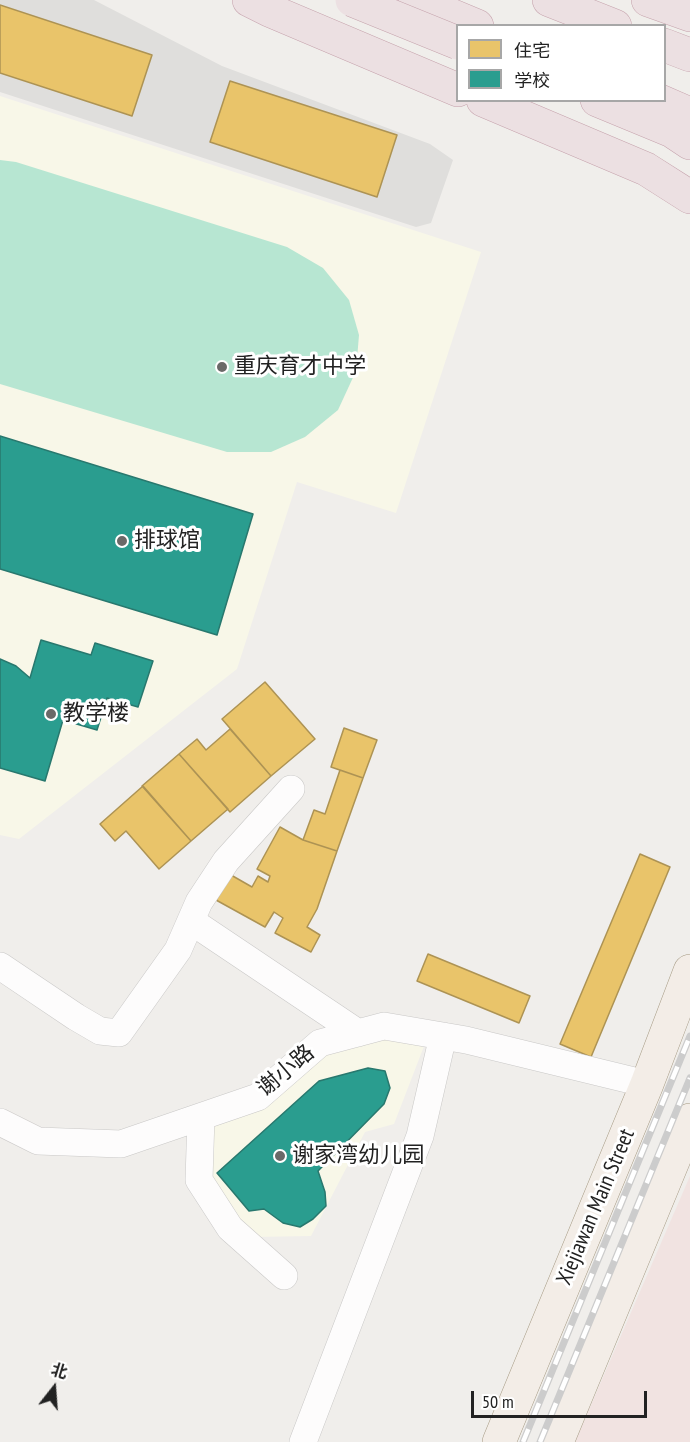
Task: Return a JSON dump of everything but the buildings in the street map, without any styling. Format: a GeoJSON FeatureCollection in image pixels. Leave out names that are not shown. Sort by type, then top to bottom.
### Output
{"type":"FeatureCollection","features":[{"type":"Feature","properties":{"kind":"highway"},"geometry":{"type":"LineString","coordinates":[[249,0],[279,15],[456,89]]}},
{"type":"Feature","properties":{"kind":"highway"},"geometry":{"type":"LineString","coordinates":[[352,0],[456,42]]}},
{"type":"Feature","properties":{"kind":"highway"},"geometry":{"type":"LineString","coordinates":[[415,0],[472,24]]}},
{"type":"Feature","properties":{"kind":"highway"},"geometry":{"type":"LineString","coordinates":[[549,0],[610,24]]}},
{"type":"Feature","properties":{"kind":"highway"},"geometry":{"type":"LineString","coordinates":[[648,0],[690,15]]}},
{"type":"Feature","properties":{"kind":"highway"},"geometry":{"type":"LineString","coordinates":[[666,46],[690,55]]}},
{"type":"Feature","properties":{"kind":"highway"},"geometry":{"type":"LineString","coordinates":[[488,102],[646,169],[690,197]]}},
{"type":"Feature","properties":{"kind":"highway"},"geometry":{"type":"LineString","coordinates":[[602,102],[672,131],[690,143]]}},
{"type":"Feature","properties":{"kind":"highway"},"geometry":{"type":"LineString","coordinates":[[663,102],[690,114]]}},
{"type":"Feature","properties":{"kind":"main road","name":"Xiejiawan Main Street"},"geometry":{"type":"LineString","coordinates":[[498,1442],[647,1084],[690,971]]}},
{"type":"Feature","properties":{"kind":"main road"},"geometry":{"type":"LineString","coordinates":[[557,1442],[679,1170],[690,1120]]}},
{"type":"Feature","properties":{"kind":"street"},"geometry":{"type":"LineString","coordinates":[[0,966],[100,1031],[119,1033],[178,950],[199,902],[226,861],[291,789]]}},
{"type":"Feature","properties":{"kind":"street"},"geometry":{"type":"LineString","coordinates":[[191,921],[358,1033]]}},
{"type":"Feature","properties":{"kind":"street","name":"谢小路"},"geometry":{"type":"LineString","coordinates":[[0,1122],[38,1141],[121,1144],[258,1097],[320,1043],[384,1026],[443,1036],[647,1084]]}},
{"type":"Feature","properties":{"kind":"street"},"geometry":{"type":"LineString","coordinates":[[303,1442],[420,1136],[443,1036]]}},
{"type":"Feature","properties":{"kind":"street"},"geometry":{"type":"LineString","coordinates":[[201,1117],[200,1180],[230,1228],[284,1276]]}},
{"type":"Feature","properties":{"kind":"shaded area"},"geometry":{"type":"Polygon","coordinates":[[[0,0],[94,0],[222,66],[430,144],[453,160],[431,223],[416,227],[0,92],[0,0]]]}},
{"type":"Feature","properties":{"kind":"shaded area","name":"重庆育才中学"},"geometry":{"type":"Polygon","coordinates":[[[0,96],[481,252],[396,513],[297,482],[237,669],[19,839],[0,835],[0,96]]]}},
{"type":"Feature","properties":{"kind":"shaded area","name":"谢家湾幼儿园"},"geometry":{"type":"Polygon","coordinates":[[[385,1033],[426,1041],[394,1124],[365,1132],[311,1236],[252,1237],[207,1181],[208,1126],[325,1050],[385,1033]]]}},
{"type":"Feature","properties":{"kind":"shaded area"},"geometry":{"type":"Polygon","coordinates":[[[690,1176],[690,1442],[575,1442],[690,1176]]]}},
{"type":"Feature","properties":{"kind":"green space"},"geometry":{"type":"Polygon","coordinates":[[[0,160],[16,162],[287,247],[323,268],[349,300],[359,335],[356,371],[338,410],[305,437],[271,452],[227,452],[0,384],[0,160]]]}},
{"type":"Feature","properties":{"kind":"railway"},"geometry":{"type":"LineString","coordinates":[[523,1442],[690,1036]]}},
{"type":"Feature","properties":{"kind":"railway"},"geometry":{"type":"LineString","coordinates":[[540,1442],[690,1078]]}},
{"type":"Feature","properties":{"kind":"place","name":"重庆育才中学"},"geometry":{"type":"Point","coordinates":[222,367]}},
{"type":"Feature","properties":{"kind":"place","name":"排球馆"},"geometry":{"type":"Point","coordinates":[122,541]}},
{"type":"Feature","properties":{"kind":"place","name":"教学楼"},"geometry":{"type":"Point","coordinates":[51,714]}},
{"type":"Feature","properties":{"kind":"place","name":"谢家湾幼儿园"},"geometry":{"type":"Point","coordinates":[280,1156]}}]}
